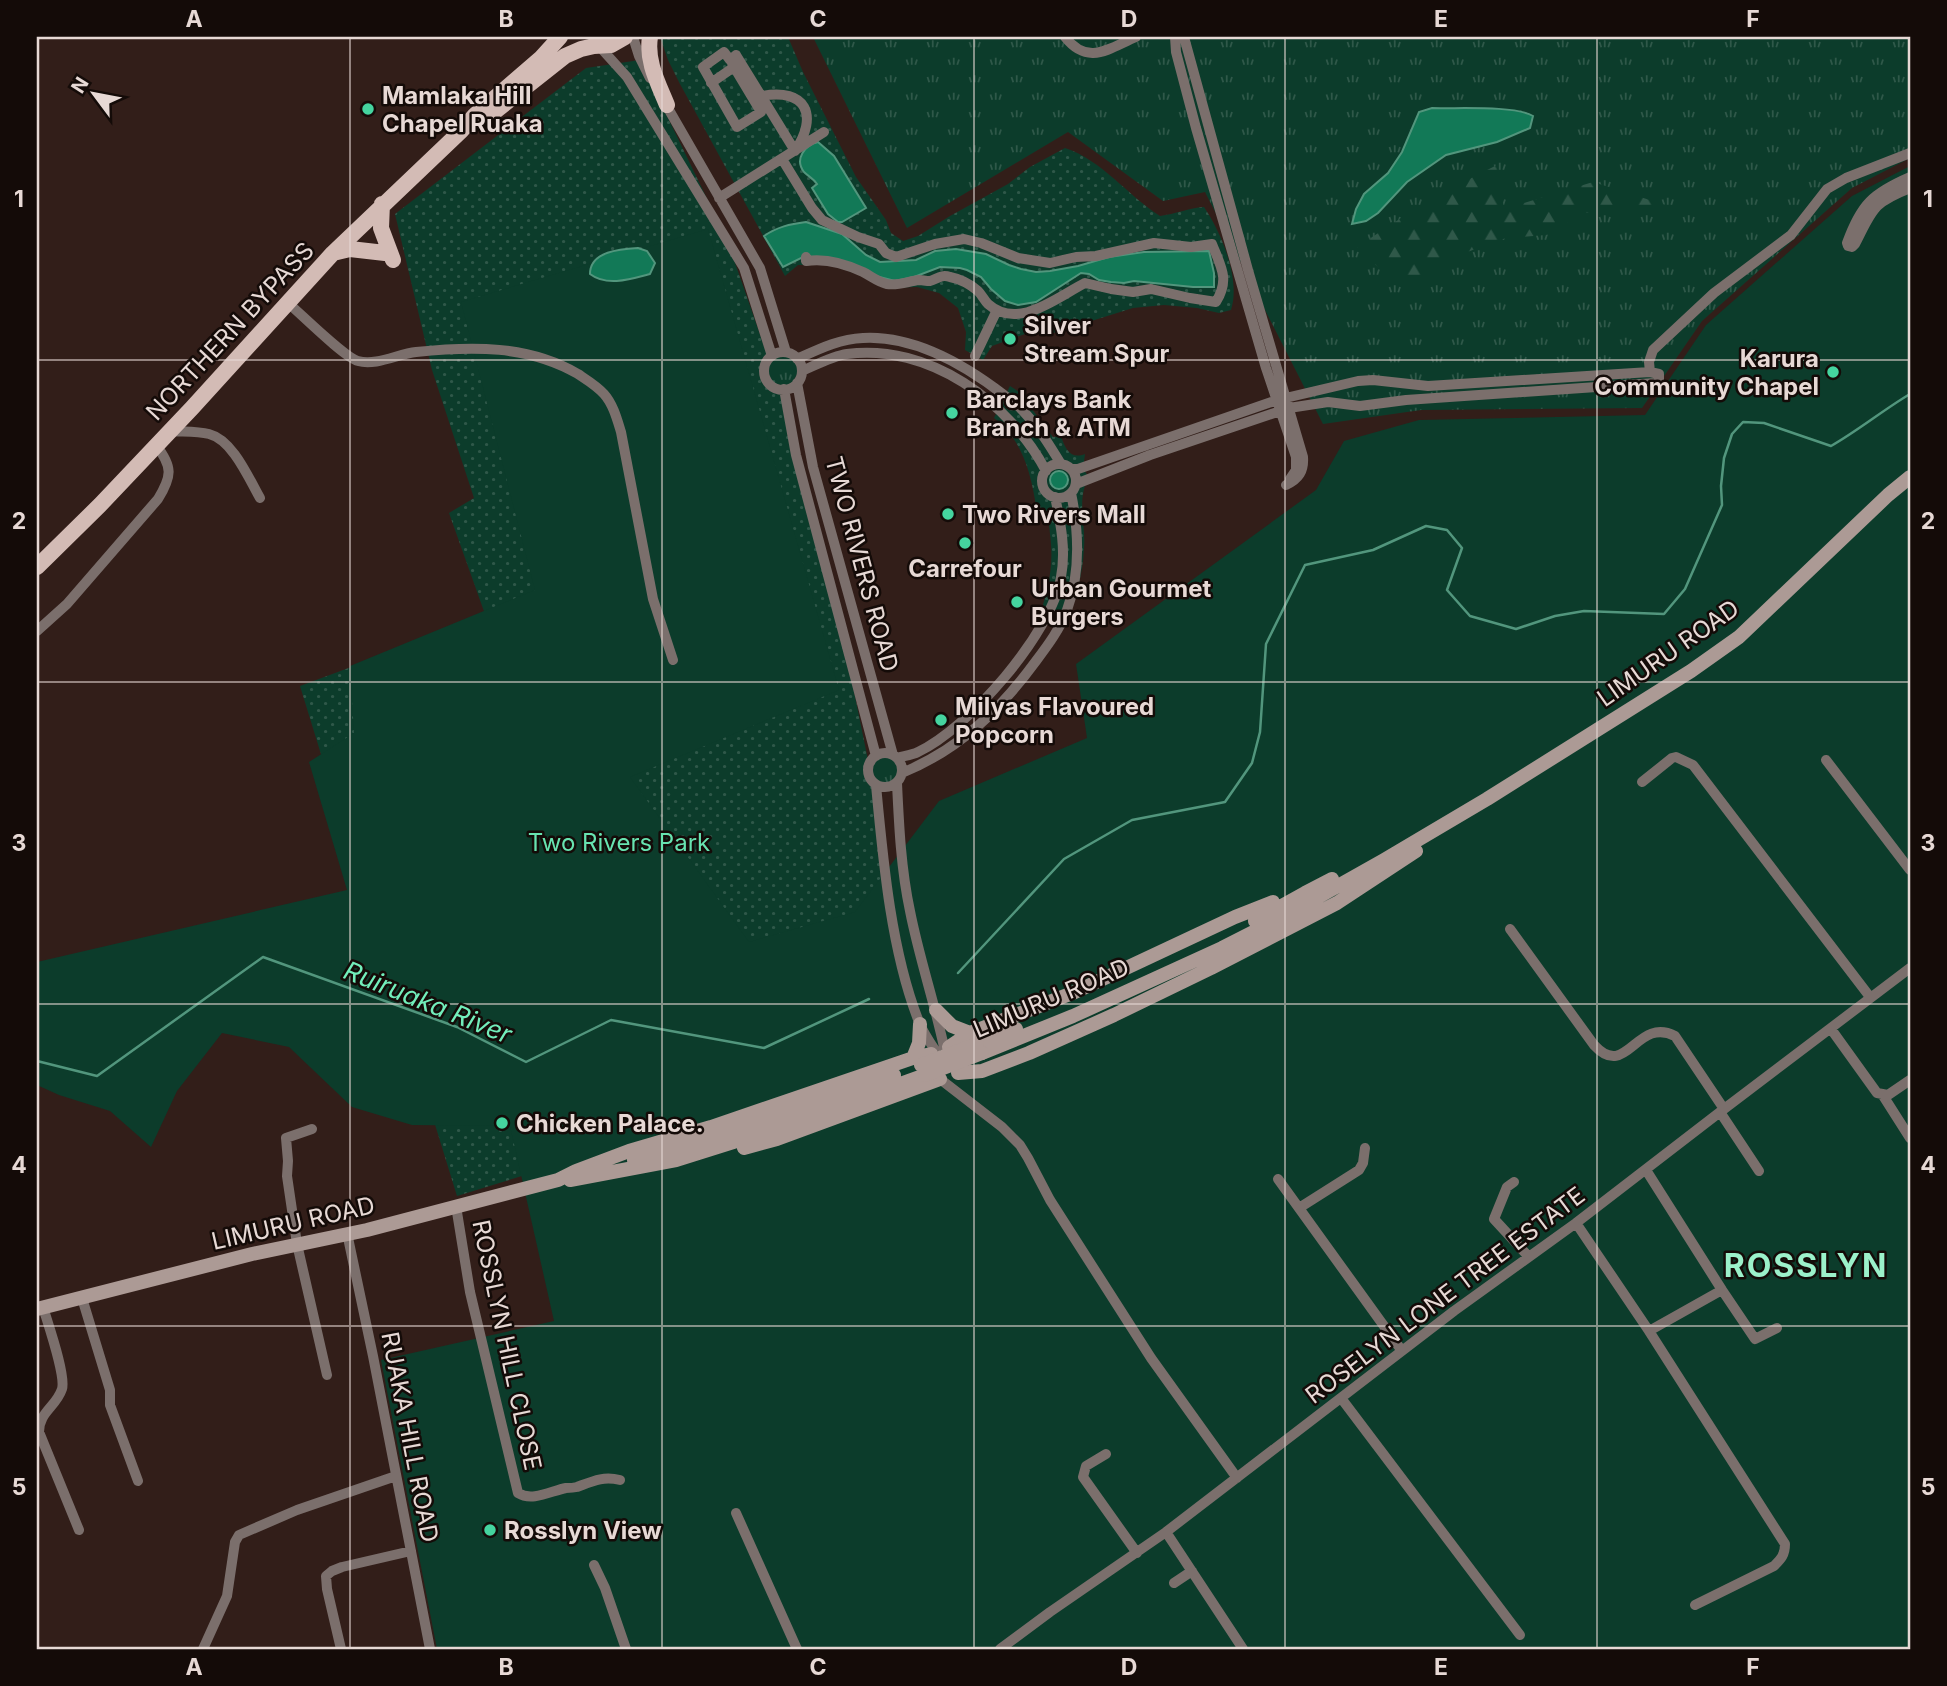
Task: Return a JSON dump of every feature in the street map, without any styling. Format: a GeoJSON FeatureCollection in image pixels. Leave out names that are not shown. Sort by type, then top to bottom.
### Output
{"type":"FeatureCollection","features":[{"type":"Feature","properties":{"kind":"main road","name":"NORTHERN BYPASS"},"geometry":{"type":"LineString","coordinates":[[37,567],[100,505],[333,253],[475,115],[541,58],[560,37]]}},
{"type":"Feature","properties":{"kind":"main road","name":"NORTHERN BYPASS"},"geometry":{"type":"LineString","coordinates":[[461,131],[482,121],[565,56],[592,43],[611,46],[625,37]]}},
{"type":"Feature","properties":{"kind":"main road"},"geometry":{"type":"LineString","coordinates":[[650,37],[648,45],[652,67],[667,105]]}},
{"type":"Feature","properties":{"kind":"main road"},"geometry":{"type":"LineString","coordinates":[[333,253],[350,249],[389,256],[381,228],[382,204]]}},
{"type":"Feature","properties":{"kind":"main road","name":"LIMURU ROAD"},"geometry":{"type":"LineString","coordinates":[[40,1308],[252,1254],[347,1234],[630,1161],[757,1124],[931,1057],[1073,1016],[1223,948],[1353,877],[1692,671],[1739,637],[1910,477]]}},
{"type":"Feature","properties":{"kind":"main road","name":"LIMURU ROAD"},"geometry":{"type":"LineString","coordinates":[[958,1073],[982,1071],[1114,1015],[1326,909],[1478,810],[1491,801],[1498,791]]}},
{"type":"Feature","properties":{"kind":"main road","name":"LIMURU ROAD"},"geometry":{"type":"LineString","coordinates":[[676,1160],[778,1128],[931,1057],[1061,1011],[1222,938],[1305,892],[1425,834]]}},
{"type":"Feature","properties":{"kind":"main road"},"geometry":{"type":"LineString","coordinates":[[934,1003],[952,1026],[976,1043]]}},
{"type":"Feature","properties":{"kind":"main road"},"geometry":{"type":"LineString","coordinates":[[920,1024],[919,1043],[931,1057]]}},
{"type":"Feature","properties":{"kind":"main road"},"geometry":{"type":"LineString","coordinates":[[958,1053],[961,1063],[958,1073],[950,1079],[940,1079],[929,1069],[931,1057],[958,1053]]}},
{"type":"Feature","properties":{"kind":"main road","name":"LIMURU ROAD"},"geometry":{"type":"LineString","coordinates":[[562,1179],[566,1181],[710,1156],[777,1139],[940,1079]]}},
{"type":"Feature","properties":{"kind":"street"},"geometry":{"type":"LineString","coordinates":[[633,37],[639,56],[654,84],[762,274],[786,352],[797,359],[802,371],[797,383],[791,388],[783,389],[770,384],[765,374],[766,364],[772,356],[786,352]]}},
{"type":"Feature","properties":{"kind":"street"},"geometry":{"type":"LineString","coordinates":[[1065,37],[1073,47],[1086,54],[1136,37]]}},
{"type":"Feature","properties":{"kind":"street"},"geometry":{"type":"LineString","coordinates":[[1175,37],[1176,52],[1254,329],[1283,404],[1303,457],[1304,468],[1298,478],[1286,485],[1296,470],[1296,457],[1283,404],[1195,71],[1184,37]]}},
{"type":"Feature","properties":{"kind":"street"},"geometry":{"type":"LineString","coordinates":[[592,43],[620,68],[744,268],[772,356]]}},
{"type":"Feature","properties":{"kind":"street"},"geometry":{"type":"LineString","coordinates":[[724,52],[761,112],[737,127],[711,83],[702,67],[724,52]]}},
{"type":"Feature","properties":{"kind":"street"},"geometry":{"type":"LineString","coordinates":[[711,83],[732,63],[736,55],[795,150]]}},
{"type":"Feature","properties":{"kind":"street"},"geometry":{"type":"LineString","coordinates":[[638,95],[654,84]]}},
{"type":"Feature","properties":{"kind":"street"},"geometry":{"type":"LineString","coordinates":[[762,96],[776,93],[793,96],[804,106],[808,117],[807,129],[795,150]]}},
{"type":"Feature","properties":{"kind":"street"},"geometry":{"type":"LineString","coordinates":[[704,202],[782,159],[824,132]]}},
{"type":"Feature","properties":{"kind":"street"},"geometry":{"type":"LineString","coordinates":[[1650,372],[1648,362],[1653,350],[1714,293],[1790,235],[1827,189],[1846,178],[1910,153]]}},
{"type":"Feature","properties":{"kind":"street"},"geometry":{"type":"LineString","coordinates":[[782,159],[822,220],[879,244],[887,253],[896,257],[935,244],[964,239],[982,243],[1018,258],[1050,263],[1154,243],[1191,247],[1212,244],[1224,273],[1224,289],[1216,302],[1151,289],[1133,292],[1085,283],[1031,312],[1013,314],[997,310],[988,304],[978,291],[951,277],[943,275],[929,281],[889,284],[841,264],[831,261],[806,261],[806,257]]}},
{"type":"Feature","properties":{"kind":"street"},"geometry":{"type":"LineString","coordinates":[[1910,177],[1869,200],[1855,224],[1848,246],[1855,244],[1875,207],[1889,197],[1910,188]]}},
{"type":"Feature","properties":{"kind":"street"},"geometry":{"type":"LineString","coordinates":[[811,207],[811,223]]}},
{"type":"Feature","properties":{"kind":"street"},"geometry":{"type":"LineString","coordinates":[[288,303],[346,354],[358,361],[452,349],[514,351],[553,361],[603,393],[616,416],[621,432],[653,598],[673,660]]}},
{"type":"Feature","properties":{"kind":"street"},"geometry":{"type":"LineString","coordinates":[[975,356],[997,310]]}},
{"type":"Feature","properties":{"kind":"street"},"geometry":{"type":"LineString","coordinates":[[797,359],[840,341],[865,338],[921,347],[954,361],[1023,410],[1066,467],[1074,473],[1078,555],[1067,610],[1052,640],[982,724],[887,787],[876,785],[869,778],[868,765],[877,756],[882,754],[895,757],[917,753],[949,732],[998,684],[1043,625],[1054,603],[1064,554],[1055,498]]}},
{"type":"Feature","properties":{"kind":"street"},"geometry":{"type":"LineString","coordinates":[[802,371],[844,355],[868,352],[912,360],[948,374],[988,400],[1016,425],[1036,451],[1046,471]]}},
{"type":"Feature","properties":{"kind":"street"},"geometry":{"type":"LineString","coordinates":[[1650,372],[1428,386],[1366,381],[1283,404],[1078,469],[1055,465],[1046,471],[1042,481],[1046,492],[1055,498],[1061,498],[1073,489],[1150,455],[1283,404],[1328,402],[1360,406],[1406,400],[1659,381],[1659,374],[1650,372]]}},
{"type":"Feature","properties":{"kind":"street","name":"TWO RIVERS ROAD"},"geometry":{"type":"LineString","coordinates":[[797,383],[813,467],[895,757]]}},
{"type":"Feature","properties":{"kind":"street","name":"TWO RIVERS ROAD"},"geometry":{"type":"LineString","coordinates":[[783,389],[796,455],[877,756]]}},
{"type":"Feature","properties":{"kind":"street"},"geometry":{"type":"LineString","coordinates":[[169,431],[210,434],[221,439],[235,455],[260,498]]}},
{"type":"Feature","properties":{"kind":"street"},"geometry":{"type":"LineString","coordinates":[[37,631],[67,604],[158,499],[170,474],[169,464],[156,445]]}},
{"type":"Feature","properties":{"kind":"street"},"geometry":{"type":"LineString","coordinates":[[854,673],[868,668]]}},
{"type":"Feature","properties":{"kind":"street"},"geometry":{"type":"LineString","coordinates":[[895,757],[902,768],[901,855],[909,909],[934,1003],[931,1057]]}},
{"type":"Feature","properties":{"kind":"street"},"geometry":{"type":"LineString","coordinates":[[1642,782],[1672,758],[1676,757],[1693,765],[1870,997]]}},
{"type":"Feature","properties":{"kind":"street"},"geometry":{"type":"LineString","coordinates":[[1826,760],[1910,870]]}},
{"type":"Feature","properties":{"kind":"street"},"geometry":{"type":"LineString","coordinates":[[876,785],[891,909],[914,1004],[931,1057]]}},
{"type":"Feature","properties":{"kind":"street"},"geometry":{"type":"LineString","coordinates":[[1510,929],[1602,1054],[1619,1056],[1654,1032],[1662,1031],[1675,1036],[1759,1171]]}},
{"type":"Feature","properties":{"kind":"street","name":"ROSELYN LONE TREE ESTATE"},"geometry":{"type":"LineString","coordinates":[[1004,1648],[1050,1612],[1166,1532],[1910,968]]}},
{"type":"Feature","properties":{"kind":"street"},"geometry":{"type":"LineString","coordinates":[[914,1004],[934,1003]]}},
{"type":"Feature","properties":{"kind":"street"},"geometry":{"type":"LineString","coordinates":[[1831,1029],[1873,1088],[1882,1094],[1910,1138]]}},
{"type":"Feature","properties":{"kind":"street"},"geometry":{"type":"LineString","coordinates":[[940,1079],[1002,1127],[1020,1145],[1050,1200],[1151,1358],[1237,1478]]}},
{"type":"Feature","properties":{"kind":"street"},"geometry":{"type":"LineString","coordinates":[[1882,1094],[1888,1095],[1910,1080]]}},
{"type":"Feature","properties":{"kind":"street"},"geometry":{"type":"LineString","coordinates":[[312,1129],[286,1138],[287,1176],[297,1244],[327,1375]]}},
{"type":"Feature","properties":{"kind":"street"},"geometry":{"type":"LineString","coordinates":[[1299,1208],[1359,1170],[1365,1148]]}},
{"type":"Feature","properties":{"kind":"street"},"geometry":{"type":"LineString","coordinates":[[1646,1170],[1755,1339],[1777,1328]]}},
{"type":"Feature","properties":{"kind":"street"},"geometry":{"type":"LineString","coordinates":[[1278,1179],[1402,1351]]}},
{"type":"Feature","properties":{"kind":"street"},"geometry":{"type":"LineString","coordinates":[[1514,1182],[1507,1187],[1494,1219],[1529,1257]]}},
{"type":"Feature","properties":{"kind":"street","name":"ROSSLYN HILL CLOSE"},"geometry":{"type":"LineString","coordinates":[[456,1206],[470,1292],[518,1493],[524,1497],[535,1496],[610,1477],[620,1480]]}},
{"type":"Feature","properties":{"kind":"street"},"geometry":{"type":"LineString","coordinates":[[1576,1223],[1786,1544],[1786,1552],[1774,1566],[1695,1605]]}},
{"type":"Feature","properties":{"kind":"street","name":"RUAKA HILL ROAD"},"geometry":{"type":"LineString","coordinates":[[347,1234],[430,1649]]}},
{"type":"Feature","properties":{"kind":"street"},"geometry":{"type":"LineString","coordinates":[[1649,1331],[1722,1290]]}},
{"type":"Feature","properties":{"kind":"street"},"geometry":{"type":"LineString","coordinates":[[82,1298],[110,1390],[110,1405],[138,1481]]}},
{"type":"Feature","properties":{"kind":"street"},"geometry":{"type":"LineString","coordinates":[[40,1308],[62,1373],[63,1385],[59,1395],[41,1417],[39,1432],[79,1530]]}},
{"type":"Feature","properties":{"kind":"street"},"geometry":{"type":"LineString","coordinates":[[1341,1398],[1520,1635]]}},
{"type":"Feature","properties":{"kind":"street"},"geometry":{"type":"LineString","coordinates":[[1106,1454],[1086,1466],[1083,1477],[1137,1553]]}},
{"type":"Feature","properties":{"kind":"street"},"geometry":{"type":"LineString","coordinates":[[203,1649],[227,1596],[235,1542],[239,1535],[297,1510],[397,1476]]}},
{"type":"Feature","properties":{"kind":"street"},"geometry":{"type":"LineString","coordinates":[[736,1513],[797,1649]]}},
{"type":"Feature","properties":{"kind":"street"},"geometry":{"type":"LineString","coordinates":[[1166,1532],[1243,1649]]}},
{"type":"Feature","properties":{"kind":"street"},"geometry":{"type":"LineString","coordinates":[[341,1649],[326,1576],[342,1567],[411,1551]]}},
{"type":"Feature","properties":{"kind":"street"},"geometry":{"type":"LineString","coordinates":[[594,1565],[626,1649]]}},
{"type":"Feature","properties":{"kind":"street"},"geometry":{"type":"LineString","coordinates":[[1174,1583],[1192,1571]]}},
{"type":"Feature","properties":{"kind":"green space"},"geometry":{"type":"Polygon","coordinates":[[[660,37],[788,37],[856,177],[886,220],[891,233],[903,241],[918,236],[1065,148],[1091,161],[1160,216],[1204,207],[1228,256],[1233,284],[1231,310],[1219,313],[1164,305],[1133,308],[1053,333],[1036,330],[992,346],[983,360],[965,350],[966,332],[958,308],[939,293],[917,287],[885,288],[832,265],[798,265],[785,276],[680,84],[660,37]]]}},
{"type":"Feature","properties":{"kind":"green space"},"geometry":{"type":"Polygon","coordinates":[[[813,37],[1910,37],[1910,158],[1852,188],[1702,321],[1642,408],[1421,410],[1323,424],[1205,192],[1163,201],[1068,132],[907,228],[813,37]]]}},
{"type":"Feature","properties":{"kind":"green space","name":"Two Rivers Park"},"geometry":{"type":"Polygon","coordinates":[[[640,60],[727,240],[790,420],[838,613],[879,814],[910,1057],[457,1196],[300,686],[486,617],[449,513],[474,498],[432,370],[395,214],[586,68],[640,60]]]}},
{"type":"Feature","properties":{"kind":"green space"},"geometry":{"type":"Polygon","coordinates":[[[1497,165],[1504,209],[1593,182],[1678,209],[1584,213],[1546,235],[1506,238],[1459,255],[1419,282],[1383,272],[1357,247],[1430,199],[1497,165]]]}},
{"type":"Feature","properties":{"kind":"green space"},"geometry":{"type":"Polygon","coordinates":[[[1910,166],[1910,1649],[437,1649],[381,1360],[554,1321],[510,1126],[412,1125],[352,1107],[289,1047],[222,1033],[177,1091],[151,1147],[110,1111],[37,1085],[37,962],[347,890],[309,762],[354,733],[350,666],[535,590],[461,302],[708,229],[839,690],[630,777],[749,942],[855,912],[939,801],[1087,738],[1076,664],[1316,490],[1344,441],[1419,420],[1645,415],[1706,325],[1852,196],[1910,166]]]}},
{"type":"Feature","properties":{"kind":"green space"},"geometry":{"type":"Polygon","coordinates":[[[786,355],[796,361],[798,373],[792,383],[786,386],[776,384],[769,364],[777,356],[786,355]]]}},
{"type":"Feature","properties":{"kind":"green space"},"geometry":{"type":"Polygon","coordinates":[[[1010,386],[1019,392],[1053,437],[1061,436],[1069,452],[1075,455],[1085,454],[1083,469],[1089,477],[1082,503],[1083,558],[1067,624],[1040,615],[1051,565],[1049,525],[1045,515],[1036,506],[1024,457],[1012,436],[994,418],[1010,386]]]}},
{"type":"Feature","properties":{"kind":"green space"},"geometry":{"type":"Polygon","coordinates":[[[885,756],[896,760],[900,771],[896,782],[885,786],[874,782],[870,771],[874,760],[885,756]]]}},
{"type":"Feature","properties":{"kind":"shaded area"},"geometry":{"type":"Polygon","coordinates":[[[1432,108],[1513,110],[1533,116],[1530,128],[1497,142],[1446,155],[1407,182],[1378,213],[1366,221],[1352,224],[1364,194],[1388,173],[1402,152],[1419,112],[1432,108]]]}},
{"type":"Feature","properties":{"kind":"shaded area"},"geometry":{"type":"Polygon","coordinates":[[[818,142],[834,156],[866,208],[842,222],[828,214],[812,188],[817,184],[801,167],[802,153],[818,142]]]}},
{"type":"Feature","properties":{"kind":"shaded area"},"geometry":{"type":"Polygon","coordinates":[[[806,222],[842,234],[866,255],[880,262],[916,260],[935,251],[956,249],[986,254],[1009,265],[1036,272],[1144,252],[1209,251],[1214,287],[1134,281],[1111,282],[1081,273],[1036,302],[1018,305],[1005,301],[981,277],[960,268],[940,267],[895,281],[803,257],[783,267],[764,236],[784,226],[806,222]]]}},
{"type":"Feature","properties":{"kind":"shaded area"},"geometry":{"type":"Polygon","coordinates":[[[638,248],[647,251],[655,263],[650,274],[611,281],[590,274],[591,266],[601,256],[638,248]]]}},
{"type":"Feature","properties":{"kind":"shaded area"},"geometry":{"type":"Polygon","coordinates":[[[1055,471],[1063,471],[1068,480],[1066,487],[1055,489],[1050,484],[1050,476],[1055,471]]]}},
{"type":"Feature","properties":{"kind":"waterway","name":"Ruiruaka River"},"geometry":{"type":"LineString","coordinates":[[958,973],[1064,859],[1132,820],[1225,802],[1252,763],[1260,732],[1266,644],[1305,565],[1373,550],[1426,526],[1447,530],[1462,548],[1447,590],[1470,616],[1516,629],[1555,616],[1584,611],[1664,614],[1685,589],[1722,505],[1724,458],[1732,434],[1743,422],[1764,423],[1831,446],[1910,394]]}},
{"type":"Feature","properties":{"kind":"waterway","name":"Ruiruaka River"},"geometry":{"type":"LineString","coordinates":[[37,1061],[97,1076],[263,957],[457,1027],[526,1062],[611,1020],[764,1048],[869,999]]}},
{"type":"Feature","properties":{"kind":"place","name":"Mamlaka Hill Chapel Ruaka"},"geometry":{"type":"Point","coordinates":[368,109]}},
{"type":"Feature","properties":{"kind":"place","name":"Silver Stream Spur"},"geometry":{"type":"Point","coordinates":[1010,339]}},
{"type":"Feature","properties":{"kind":"place","name":"Karura Community Chapel"},"geometry":{"type":"Point","coordinates":[1833,372]}},
{"type":"Feature","properties":{"kind":"place","name":"Barclays Bank Branch & ATM"},"geometry":{"type":"Point","coordinates":[952,413]}},
{"type":"Feature","properties":{"kind":"place","name":"Two Rivers Mall"},"geometry":{"type":"Point","coordinates":[948,514]}},
{"type":"Feature","properties":{"kind":"place","name":"Carrefour"},"geometry":{"type":"Point","coordinates":[965,543]}},
{"type":"Feature","properties":{"kind":"place","name":"Urban Gourmet Burgers"},"geometry":{"type":"Point","coordinates":[1017,602]}},
{"type":"Feature","properties":{"kind":"place","name":"Milyas Flavoured Popcorn"},"geometry":{"type":"Point","coordinates":[941,720]}},
{"type":"Feature","properties":{"kind":"place","name":"Chicken Palace."},"geometry":{"type":"Point","coordinates":[502,1123]}},
{"type":"Feature","properties":{"kind":"place","name":"Rosslyn View"},"geometry":{"type":"Point","coordinates":[490,1530]}},
{"type":"Feature","properties":{"kind":"district","name":"ROSSLYN"},"geometry":{"type":"Point","coordinates":[1806,1265]}}]}
